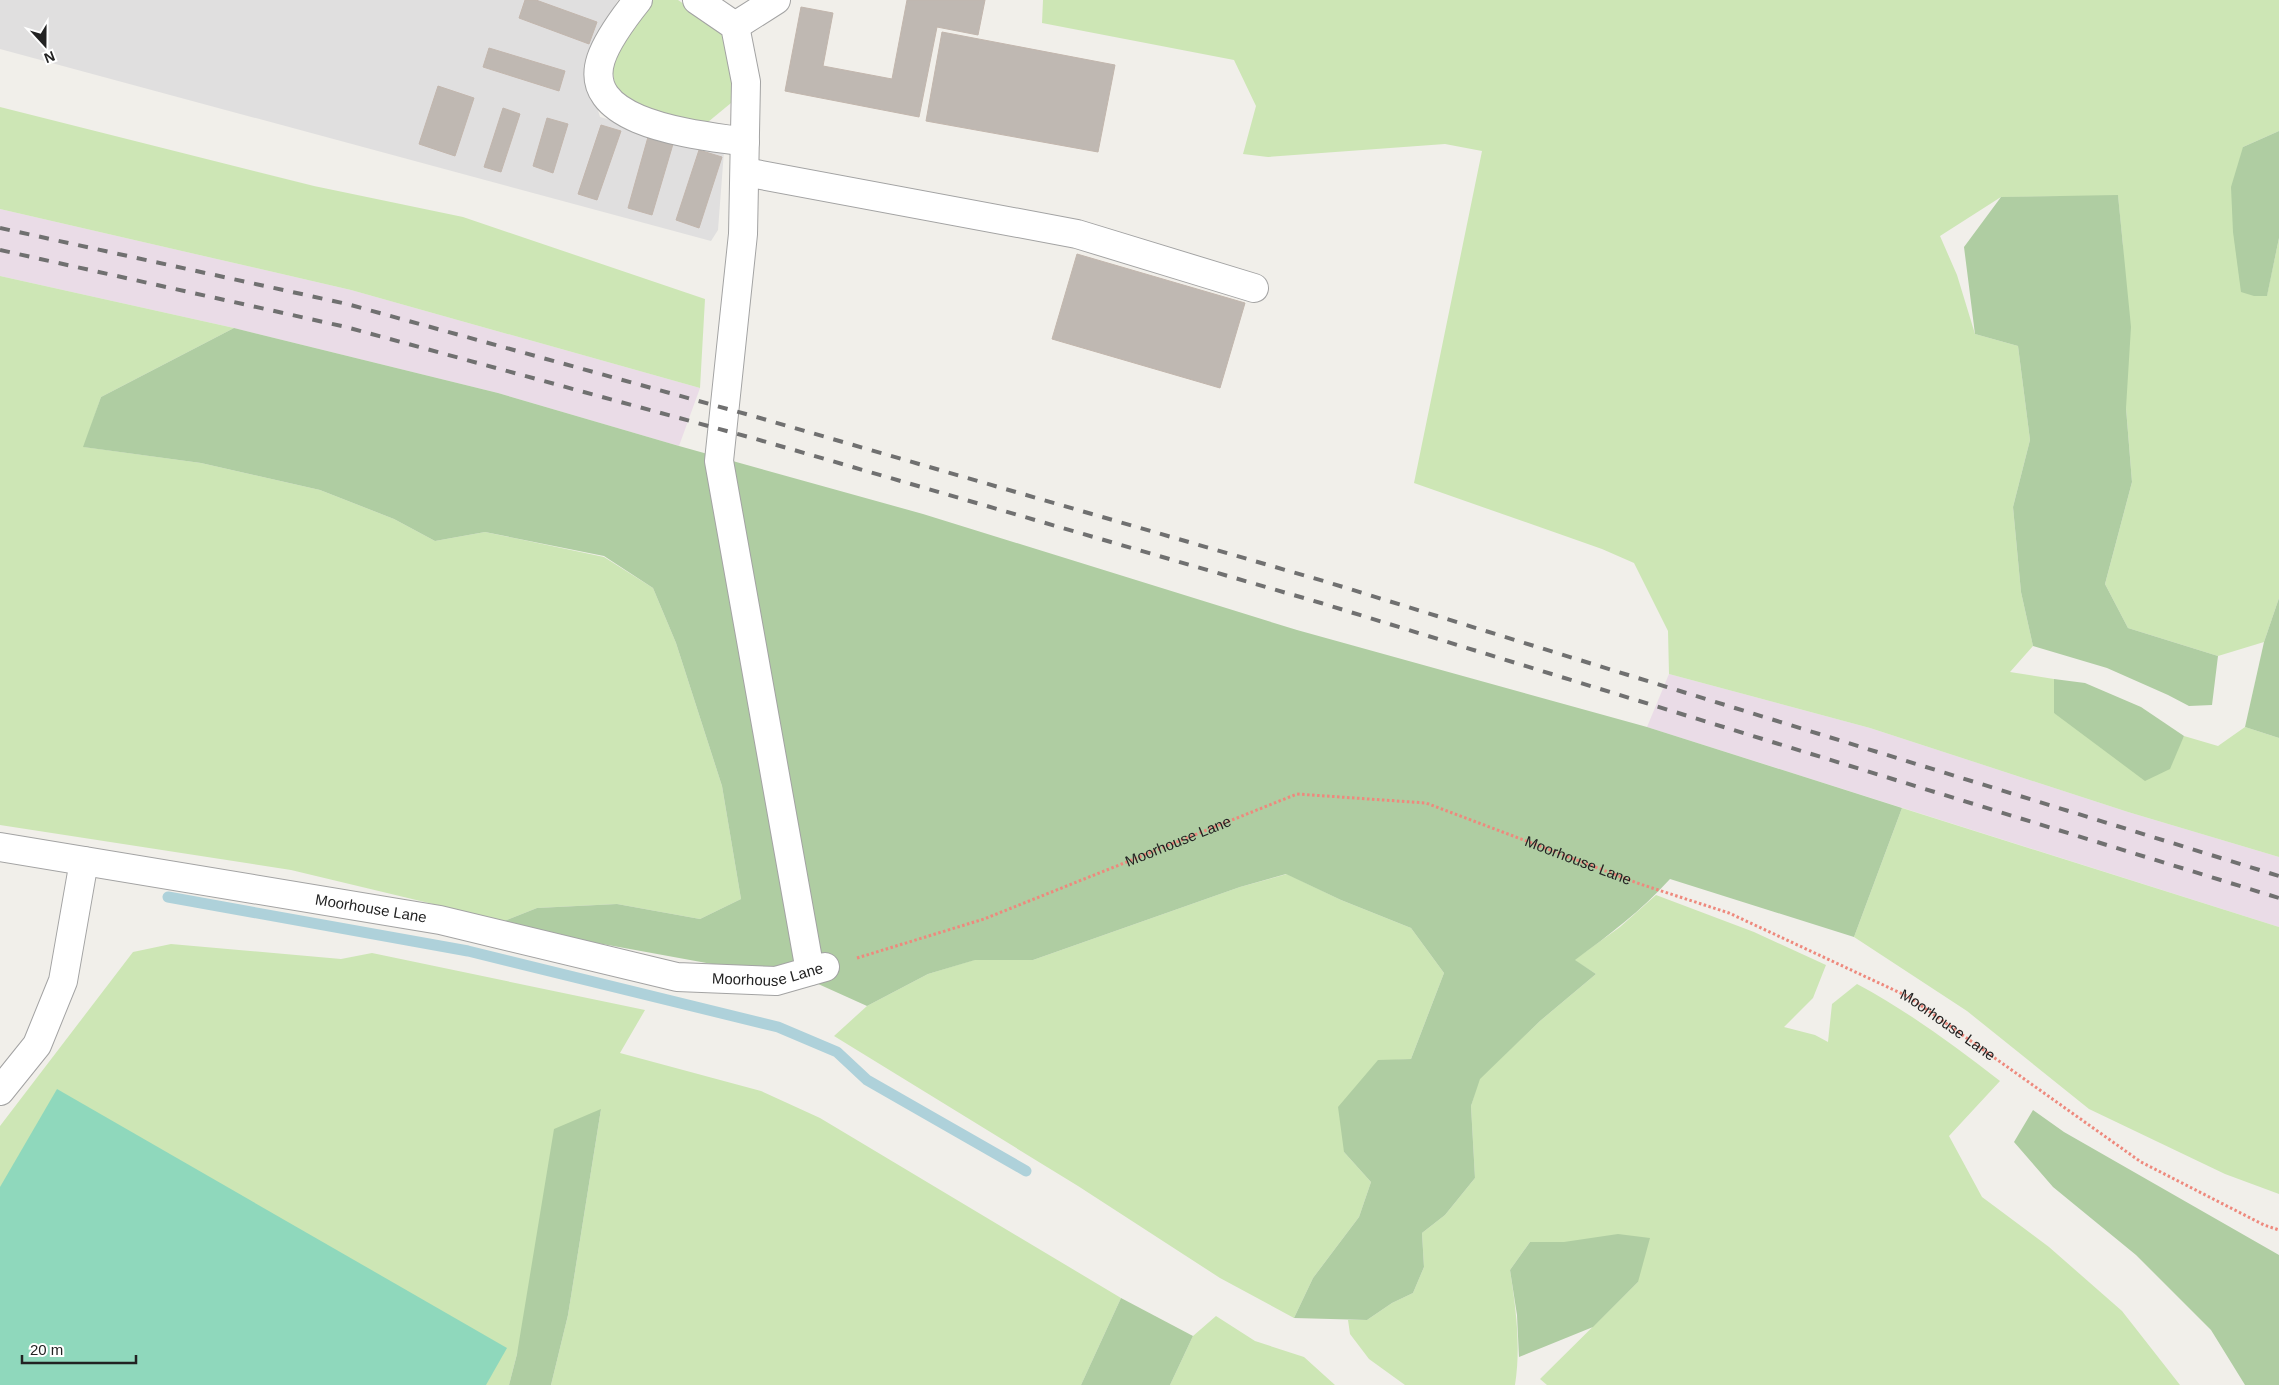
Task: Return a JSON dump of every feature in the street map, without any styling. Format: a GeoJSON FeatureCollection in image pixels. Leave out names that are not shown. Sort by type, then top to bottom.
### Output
{"type":"FeatureCollection","features":[{"type":"Feature","properties":{"kind":"street"},"geometry":{"type":"LineString","coordinates":[[638,0],[622,22],[601,59],[599,78],[606,96],[620,110],[640,121],[680,131],[745,142]]}},
{"type":"Feature","properties":{"kind":"street"},"geometry":{"type":"LineString","coordinates":[[697,0],[735,26],[746,82],[743,234],[720,460],[817,969]]}},
{"type":"Feature","properties":{"kind":"street"},"geometry":{"type":"LineString","coordinates":[[735,26],[776,0]]}},
{"type":"Feature","properties":{"kind":"street"},"geometry":{"type":"LineString","coordinates":[[745,172],[1077,234],[1254,288]]}},
{"type":"Feature","properties":{"kind":"street","name":"Moorhouse Lane"},"geometry":{"type":"LineString","coordinates":[[0,847],[440,920],[677,977],[776,981],[817,969]]}},
{"type":"Feature","properties":{"kind":"street"},"geometry":{"type":"LineString","coordinates":[[0,1091],[37,1045],[63,981],[84,860]]}},
{"type":"Feature","properties":{"kind":"path","name":"Moorhouse Lane"},"geometry":{"type":"LineString","coordinates":[[817,969],[984,920],[1297,794],[1426,803],[1640,884],[1729,913],[1910,997],[2141,1162],[2264,1225],[2279,1230]]}},
{"type":"Feature","properties":{"kind":"shaded area"},"geometry":{"type":"Polygon","coordinates":[[[0,0],[618,0],[591,50],[587,74],[600,117],[724,151],[718,230],[711,241],[0,49],[0,0]]]}},
{"type":"Feature","properties":{"kind":"shaded area"},"geometry":{"type":"Polygon","coordinates":[[[0,209],[351,290],[700,388],[679,446],[498,393],[234,328],[0,276],[0,209]]]}},
{"type":"Feature","properties":{"kind":"shaded area"},"geometry":{"type":"Polygon","coordinates":[[[1669,674],[1870,728],[2128,812],[2279,857],[2279,927],[1647,727],[1669,674]]]}},
{"type":"Feature","properties":{"kind":"green space"},"geometry":{"type":"Polygon","coordinates":[[[645,0],[678,0],[715,25],[724,34],[733,71],[731,103],[708,122],[690,122],[625,102],[615,84],[611,62],[645,0]]]}},
{"type":"Feature","properties":{"kind":"green space"},"geometry":{"type":"Polygon","coordinates":[[[1043,0],[2279,0],[2279,131],[2243,147],[2267,295],[2279,238],[2279,598],[2264,642],[2218,656],[2128,628],[2105,584],[2132,482],[2126,408],[2123,246],[2118,196],[2001,197],[1940,236],[1957,275],[1975,334],[2018,346],[2030,440],[2013,507],[2021,592],[2033,646],[2010,672],[2054,679],[2054,713],[2176,751],[2184,736],[2218,746],[2245,727],[2279,738],[2279,857],[2128,812],[1870,728],[1669,674],[1668,631],[1634,563],[1602,549],[1414,483],[1482,151],[1445,144],[1268,157],[1243,154],[1256,106],[1234,60],[1042,23],[1043,0]]]}},
{"type":"Feature","properties":{"kind":"green space"},"geometry":{"type":"Polygon","coordinates":[[[0,107],[314,186],[463,217],[705,299],[700,388],[351,290],[0,209],[0,107]]]}},
{"type":"Feature","properties":{"kind":"green space"},"geometry":{"type":"Polygon","coordinates":[[[2279,131],[2279,238],[2267,296],[2254,296],[2241,292],[2233,232],[2231,187],[2243,147],[2279,131]]]}},
{"type":"Feature","properties":{"kind":"green space"},"geometry":{"type":"Polygon","coordinates":[[[2118,195],[2131,327],[2126,408],[2132,482],[2105,584],[2128,628],[2218,656],[2212,705],[2189,706],[2107,668],[2033,646],[2021,592],[2013,507],[2030,440],[2018,346],[1975,334],[1964,247],[2001,197],[2118,195]]]}},
{"type":"Feature","properties":{"kind":"green space"},"geometry":{"type":"Polygon","coordinates":[[[0,276],[234,328],[101,397],[84,447],[201,463],[320,490],[394,519],[435,541],[485,532],[604,557],[653,588],[676,643],[722,786],[741,899],[700,919],[617,904],[537,908],[504,921],[291,870],[0,825],[0,276]]]}},
{"type":"Feature","properties":{"kind":"green space"},"geometry":{"type":"Polygon","coordinates":[[[234,328],[498,393],[923,514],[1297,630],[1647,727],[1902,808],[1854,937],[1670,879],[1637,912],[1575,960],[1596,974],[1540,1021],[1480,1079],[1471,1106],[1475,1178],[1445,1215],[1422,1233],[1424,1267],[1413,1293],[1392,1303],[1367,1320],[1294,1318],[1313,1278],[1359,1217],[1371,1182],[1344,1152],[1338,1107],[1378,1060],[1411,1059],[1444,973],[1411,928],[1341,900],[1286,874],[1240,887],[1033,960],[975,960],[928,974],[867,1006],[816,983],[586,941],[504,921],[537,908],[617,904],[700,919],[741,899],[722,786],[676,643],[653,588],[604,556],[485,532],[435,541],[394,519],[320,490],[201,463],[83,447],[101,397],[234,328]]]}},
{"type":"Feature","properties":{"kind":"green space"},"geometry":{"type":"Polygon","coordinates":[[[2279,598],[2279,738],[2245,727],[2264,642],[2279,598]]]}},
{"type":"Feature","properties":{"kind":"green space"},"geometry":{"type":"Polygon","coordinates":[[[2054,679],[2085,683],[2141,707],[2184,736],[2170,769],[2145,781],[2054,713],[2054,679]]]}},
{"type":"Feature","properties":{"kind":"green space"},"geometry":{"type":"Polygon","coordinates":[[[1902,808],[2279,927],[2279,1194],[2225,1174],[2089,1109],[1967,1011],[1854,937],[1902,808]]]}},
{"type":"Feature","properties":{"kind":"green space"},"geometry":{"type":"Polygon","coordinates":[[[1287,874],[1341,900],[1411,928],[1444,973],[1411,1059],[1378,1061],[1344,1152],[1371,1182],[1359,1217],[1313,1278],[1294,1318],[1220,1278],[1078,1186],[834,1036],[867,1006],[928,974],[974,960],[1033,960],[1240,887],[1287,874]]]}},
{"type":"Feature","properties":{"kind":"green space"},"geometry":{"type":"Polygon","coordinates":[[[1656,895],[1754,932],[1826,965],[1813,998],[1784,1027],[1815,1035],[1828,1042],[1832,1004],[1857,984],[1931,1030],[2000,1081],[1949,1136],[1982,1197],[2049,1247],[2122,1311],[2180,1385],[1547,1385],[1540,1379],[1638,1282],[1564,1242],[1530,1242],[1510,1270],[1518,1342],[1515,1385],[1405,1385],[1369,1359],[1350,1334],[1348,1320],[1367,1320],[1392,1303],[1413,1293],[1424,1267],[1422,1233],[1445,1215],[1475,1178],[1471,1106],[1479,1079],[1540,1021],[1596,974],[1574,960],[1620,927],[1656,895]]]}},
{"type":"Feature","properties":{"kind":"green space"},"geometry":{"type":"Polygon","coordinates":[[[171,944],[341,959],[372,953],[645,1010],[620,1053],[761,1091],[820,1118],[1121,1298],[1081,1385],[551,1385],[568,1315],[601,1109],[517,1354],[509,1385],[0,1385],[0,1126],[133,952],[171,944]]]}},
{"type":"Feature","properties":{"kind":"green space"},"geometry":{"type":"Polygon","coordinates":[[[57,1089],[507,1348],[486,1385],[0,1385],[0,1187],[57,1089]]]}},
{"type":"Feature","properties":{"kind":"green space"},"geometry":{"type":"Polygon","coordinates":[[[601,1109],[568,1315],[551,1385],[509,1385],[517,1354],[554,1129],[601,1109]]]}},
{"type":"Feature","properties":{"kind":"green space"},"geometry":{"type":"Polygon","coordinates":[[[2033,1110],[2064,1132],[2279,1255],[2279,1385],[2245,1385],[2211,1330],[2136,1255],[2053,1187],[2014,1142],[2033,1110]]]}},
{"type":"Feature","properties":{"kind":"green space"},"geometry":{"type":"Polygon","coordinates":[[[1618,1234],[1650,1238],[1638,1282],[1593,1327],[1519,1357],[1517,1315],[1510,1270],[1530,1242],[1564,1242],[1618,1234]]]}},
{"type":"Feature","properties":{"kind":"green space"},"geometry":{"type":"Polygon","coordinates":[[[1121,1298],[1193,1336],[1170,1385],[1081,1385],[1121,1298]]]}},
{"type":"Feature","properties":{"kind":"green space"},"geometry":{"type":"Polygon","coordinates":[[[1216,1316],[1255,1341],[1304,1357],[1335,1385],[1170,1385],[1193,1336],[1216,1316]]]}},
{"type":"Feature","properties":{"kind":"building"},"geometry":{"type":"Polygon","coordinates":[[[525,0],[536,0],[597,22],[589,44],[519,18],[525,0]]]}},
{"type":"Feature","properties":{"kind":"building"},"geometry":{"type":"Polygon","coordinates":[[[907,0],[985,0],[978,35],[937,27],[919,117],[785,91],[801,7],[833,13],[823,66],[892,79],[907,0]]]}},
{"type":"Feature","properties":{"kind":"building"},"geometry":{"type":"Polygon","coordinates":[[[942,32],[1115,65],[1098,152],[926,121],[942,32]]]}},
{"type":"Feature","properties":{"kind":"building"},"geometry":{"type":"Polygon","coordinates":[[[489,48],[565,71],[559,91],[483,67],[489,48]]]}},
{"type":"Feature","properties":{"kind":"building"},"geometry":{"type":"Polygon","coordinates":[[[438,86],[474,98],[455,156],[419,144],[438,86]]]}},
{"type":"Feature","properties":{"kind":"building"},"geometry":{"type":"Polygon","coordinates":[[[503,108],[520,114],[501,172],[484,167],[503,108]]]}},
{"type":"Feature","properties":{"kind":"building"},"geometry":{"type":"Polygon","coordinates":[[[547,118],[568,124],[553,173],[533,166],[547,118]]]}},
{"type":"Feature","properties":{"kind":"building"},"geometry":{"type":"Polygon","coordinates":[[[601,125],[621,131],[597,200],[578,194],[601,125]]]}},
{"type":"Feature","properties":{"kind":"building"},"geometry":{"type":"Polygon","coordinates":[[[648,137],[673,144],[652,215],[628,208],[648,137]]]}},
{"type":"Feature","properties":{"kind":"building"},"geometry":{"type":"Polygon","coordinates":[[[699,150],[722,157],[699,228],[676,220],[699,150]]]}},
{"type":"Feature","properties":{"kind":"building"},"geometry":{"type":"Polygon","coordinates":[[[1077,254],[1245,303],[1220,388],[1052,339],[1077,254]]]}},
{"type":"Feature","properties":{"kind":"waterway"},"geometry":{"type":"LineString","coordinates":[[168,897],[468,951],[778,1027],[837,1052],[867,1080],[1026,1171]]}},
{"type":"Feature","properties":{"kind":"railway"},"geometry":{"type":"LineString","coordinates":[[0,228],[347,304],[753,416],[1327,582],[2279,876]]}},
{"type":"Feature","properties":{"kind":"railway"},"geometry":{"type":"LineString","coordinates":[[0,250],[346,327],[756,439],[1321,603],[2279,898]]}}]}
